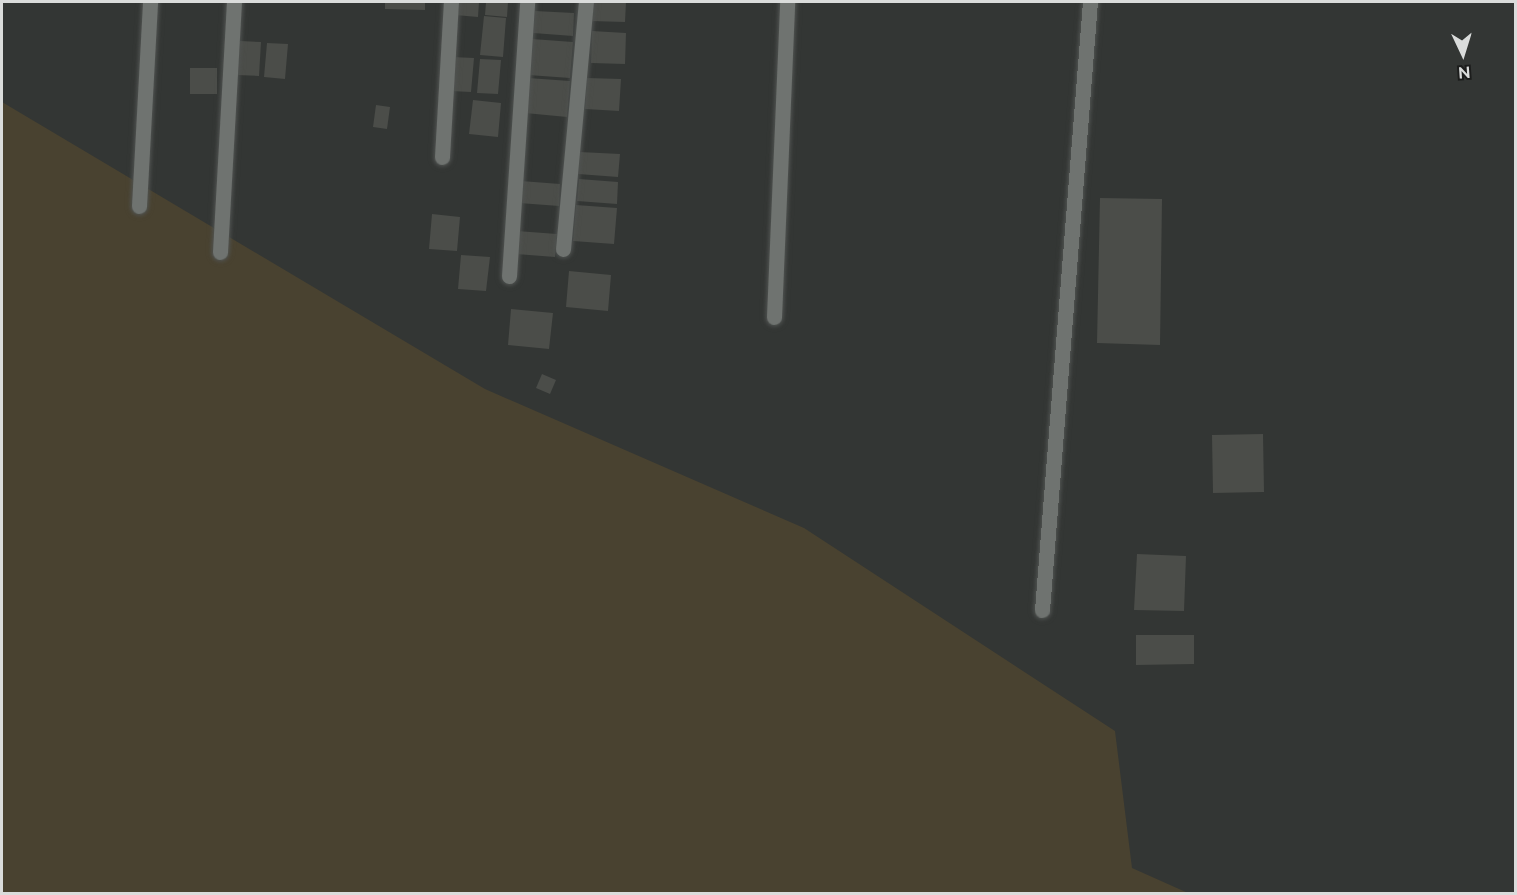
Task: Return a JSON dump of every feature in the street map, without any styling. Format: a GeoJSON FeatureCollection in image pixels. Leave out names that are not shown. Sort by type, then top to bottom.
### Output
{"type":"FeatureCollection","features":[{"type":"Feature","properties":{"kind":"street"},"geometry":{"type":"LineString","coordinates":[[139,206],[150,2]]}},
{"type":"Feature","properties":{"kind":"street"},"geometry":{"type":"LineString","coordinates":[[220,252],[234,2]]}},
{"type":"Feature","properties":{"kind":"street"},"geometry":{"type":"LineString","coordinates":[[442,157],[451,2]]}},
{"type":"Feature","properties":{"kind":"street"},"geometry":{"type":"LineString","coordinates":[[509,276],[527,2]]}},
{"type":"Feature","properties":{"kind":"street"},"geometry":{"type":"LineString","coordinates":[[563,249],[586,2]]}},
{"type":"Feature","properties":{"kind":"street"},"geometry":{"type":"LineString","coordinates":[[774,317],[787,2]]}},
{"type":"Feature","properties":{"kind":"street"},"geometry":{"type":"LineString","coordinates":[[1042,610],[1090,2]]}},
{"type":"Feature","properties":{"kind":"shaded area"},"geometry":{"type":"Polygon","coordinates":[[[2,102],[485,389],[804,528],[1115,731],[1132,868],[1188,893],[2,894],[2,102]]]}},
{"type":"Feature","properties":{"kind":"building"},"geometry":{"type":"Polygon","coordinates":[[[385,2],[425,2],[425,10],[385,9],[385,2]]]}},
{"type":"Feature","properties":{"kind":"building"},"geometry":{"type":"Polygon","coordinates":[[[456,2],[479,2],[478,17],[455,15],[456,2]]]}},
{"type":"Feature","properties":{"kind":"building"},"geometry":{"type":"Polygon","coordinates":[[[486,2],[508,2],[507,17],[485,15],[486,2]]]}},
{"type":"Feature","properties":{"kind":"building"},"geometry":{"type":"Polygon","coordinates":[[[591,2],[626,2],[625,22],[590,21],[591,2]]]}},
{"type":"Feature","properties":{"kind":"building"},"geometry":{"type":"Polygon","coordinates":[[[535,11],[574,13],[573,36],[533,33],[535,11]]]}},
{"type":"Feature","properties":{"kind":"building"},"geometry":{"type":"Polygon","coordinates":[[[484,16],[506,18],[503,57],[480,55],[484,16]]]}},
{"type":"Feature","properties":{"kind":"building"},"geometry":{"type":"Polygon","coordinates":[[[592,31],[626,33],[625,64],[591,63],[592,31]]]}},
{"type":"Feature","properties":{"kind":"building"},"geometry":{"type":"Polygon","coordinates":[[[532,39],[573,42],[570,78],[528,75],[532,39]]]}},
{"type":"Feature","properties":{"kind":"building"},"geometry":{"type":"Polygon","coordinates":[[[240,41],[261,42],[259,76],[237,75],[240,41]]]}},
{"type":"Feature","properties":{"kind":"building"},"geometry":{"type":"Polygon","coordinates":[[[267,43],[288,44],[285,79],[264,77],[267,43]]]}},
{"type":"Feature","properties":{"kind":"building"},"geometry":{"type":"Polygon","coordinates":[[[452,57],[474,58],[471,92],[450,91],[452,57]]]}},
{"type":"Feature","properties":{"kind":"building"},"geometry":{"type":"Polygon","coordinates":[[[480,59],[501,60],[498,94],[477,93],[480,59]]]}},
{"type":"Feature","properties":{"kind":"building"},"geometry":{"type":"Polygon","coordinates":[[[190,68],[217,68],[217,94],[190,94],[190,68]]]}},
{"type":"Feature","properties":{"kind":"building"},"geometry":{"type":"Polygon","coordinates":[[[528,78],[570,81],[567,117],[525,113],[528,78]]]}},
{"type":"Feature","properties":{"kind":"building"},"geometry":{"type":"Polygon","coordinates":[[[587,78],[621,79],[619,111],[585,109],[587,78]]]}},
{"type":"Feature","properties":{"kind":"building"},"geometry":{"type":"Polygon","coordinates":[[[473,100],[501,103],[498,137],[469,134],[473,100]]]}},
{"type":"Feature","properties":{"kind":"building"},"geometry":{"type":"Polygon","coordinates":[[[376,105],[390,107],[387,129],[373,127],[376,105]]]}},
{"type":"Feature","properties":{"kind":"building"},"geometry":{"type":"Polygon","coordinates":[[[580,152],[620,154],[618,177],[578,174],[580,152]]]}},
{"type":"Feature","properties":{"kind":"building"},"geometry":{"type":"Polygon","coordinates":[[[579,179],[618,182],[617,204],[577,201],[579,179]]]}},
{"type":"Feature","properties":{"kind":"building"},"geometry":{"type":"Polygon","coordinates":[[[521,181],[560,184],[559,206],[519,203],[521,181]]]}},
{"type":"Feature","properties":{"kind":"building"},"geometry":{"type":"Polygon","coordinates":[[[1100,198],[1162,199],[1160,345],[1097,343],[1100,198]]]}},
{"type":"Feature","properties":{"kind":"building"},"geometry":{"type":"Polygon","coordinates":[[[576,205],[617,208],[614,244],[573,241],[576,205]]]}},
{"type":"Feature","properties":{"kind":"building"},"geometry":{"type":"Polygon","coordinates":[[[432,214],[460,217],[457,251],[429,249],[432,214]]]}},
{"type":"Feature","properties":{"kind":"building"},"geometry":{"type":"Polygon","coordinates":[[[517,231],[557,234],[555,257],[516,254],[517,231]]]}},
{"type":"Feature","properties":{"kind":"building"},"geometry":{"type":"Polygon","coordinates":[[[461,255],[490,257],[486,291],[458,289],[461,255]]]}},
{"type":"Feature","properties":{"kind":"building"},"geometry":{"type":"Polygon","coordinates":[[[569,271],[611,275],[608,311],[566,307],[569,271]]]}},
{"type":"Feature","properties":{"kind":"building"},"geometry":{"type":"Polygon","coordinates":[[[511,309],[553,313],[549,349],[508,345],[511,309]]]}},
{"type":"Feature","properties":{"kind":"building"},"geometry":{"type":"Polygon","coordinates":[[[542,374],[556,380],[550,394],[536,388],[542,374]]]}},
{"type":"Feature","properties":{"kind":"building"},"geometry":{"type":"Polygon","coordinates":[[[1263,434],[1264,492],[1213,493],[1212,435],[1263,434]]]}},
{"type":"Feature","properties":{"kind":"building"},"geometry":{"type":"Polygon","coordinates":[[[1137,554],[1186,556],[1184,611],[1134,610],[1137,554]]]}},
{"type":"Feature","properties":{"kind":"building"},"geometry":{"type":"Polygon","coordinates":[[[1136,635],[1194,635],[1194,664],[1136,665],[1136,635]]]}}]}
